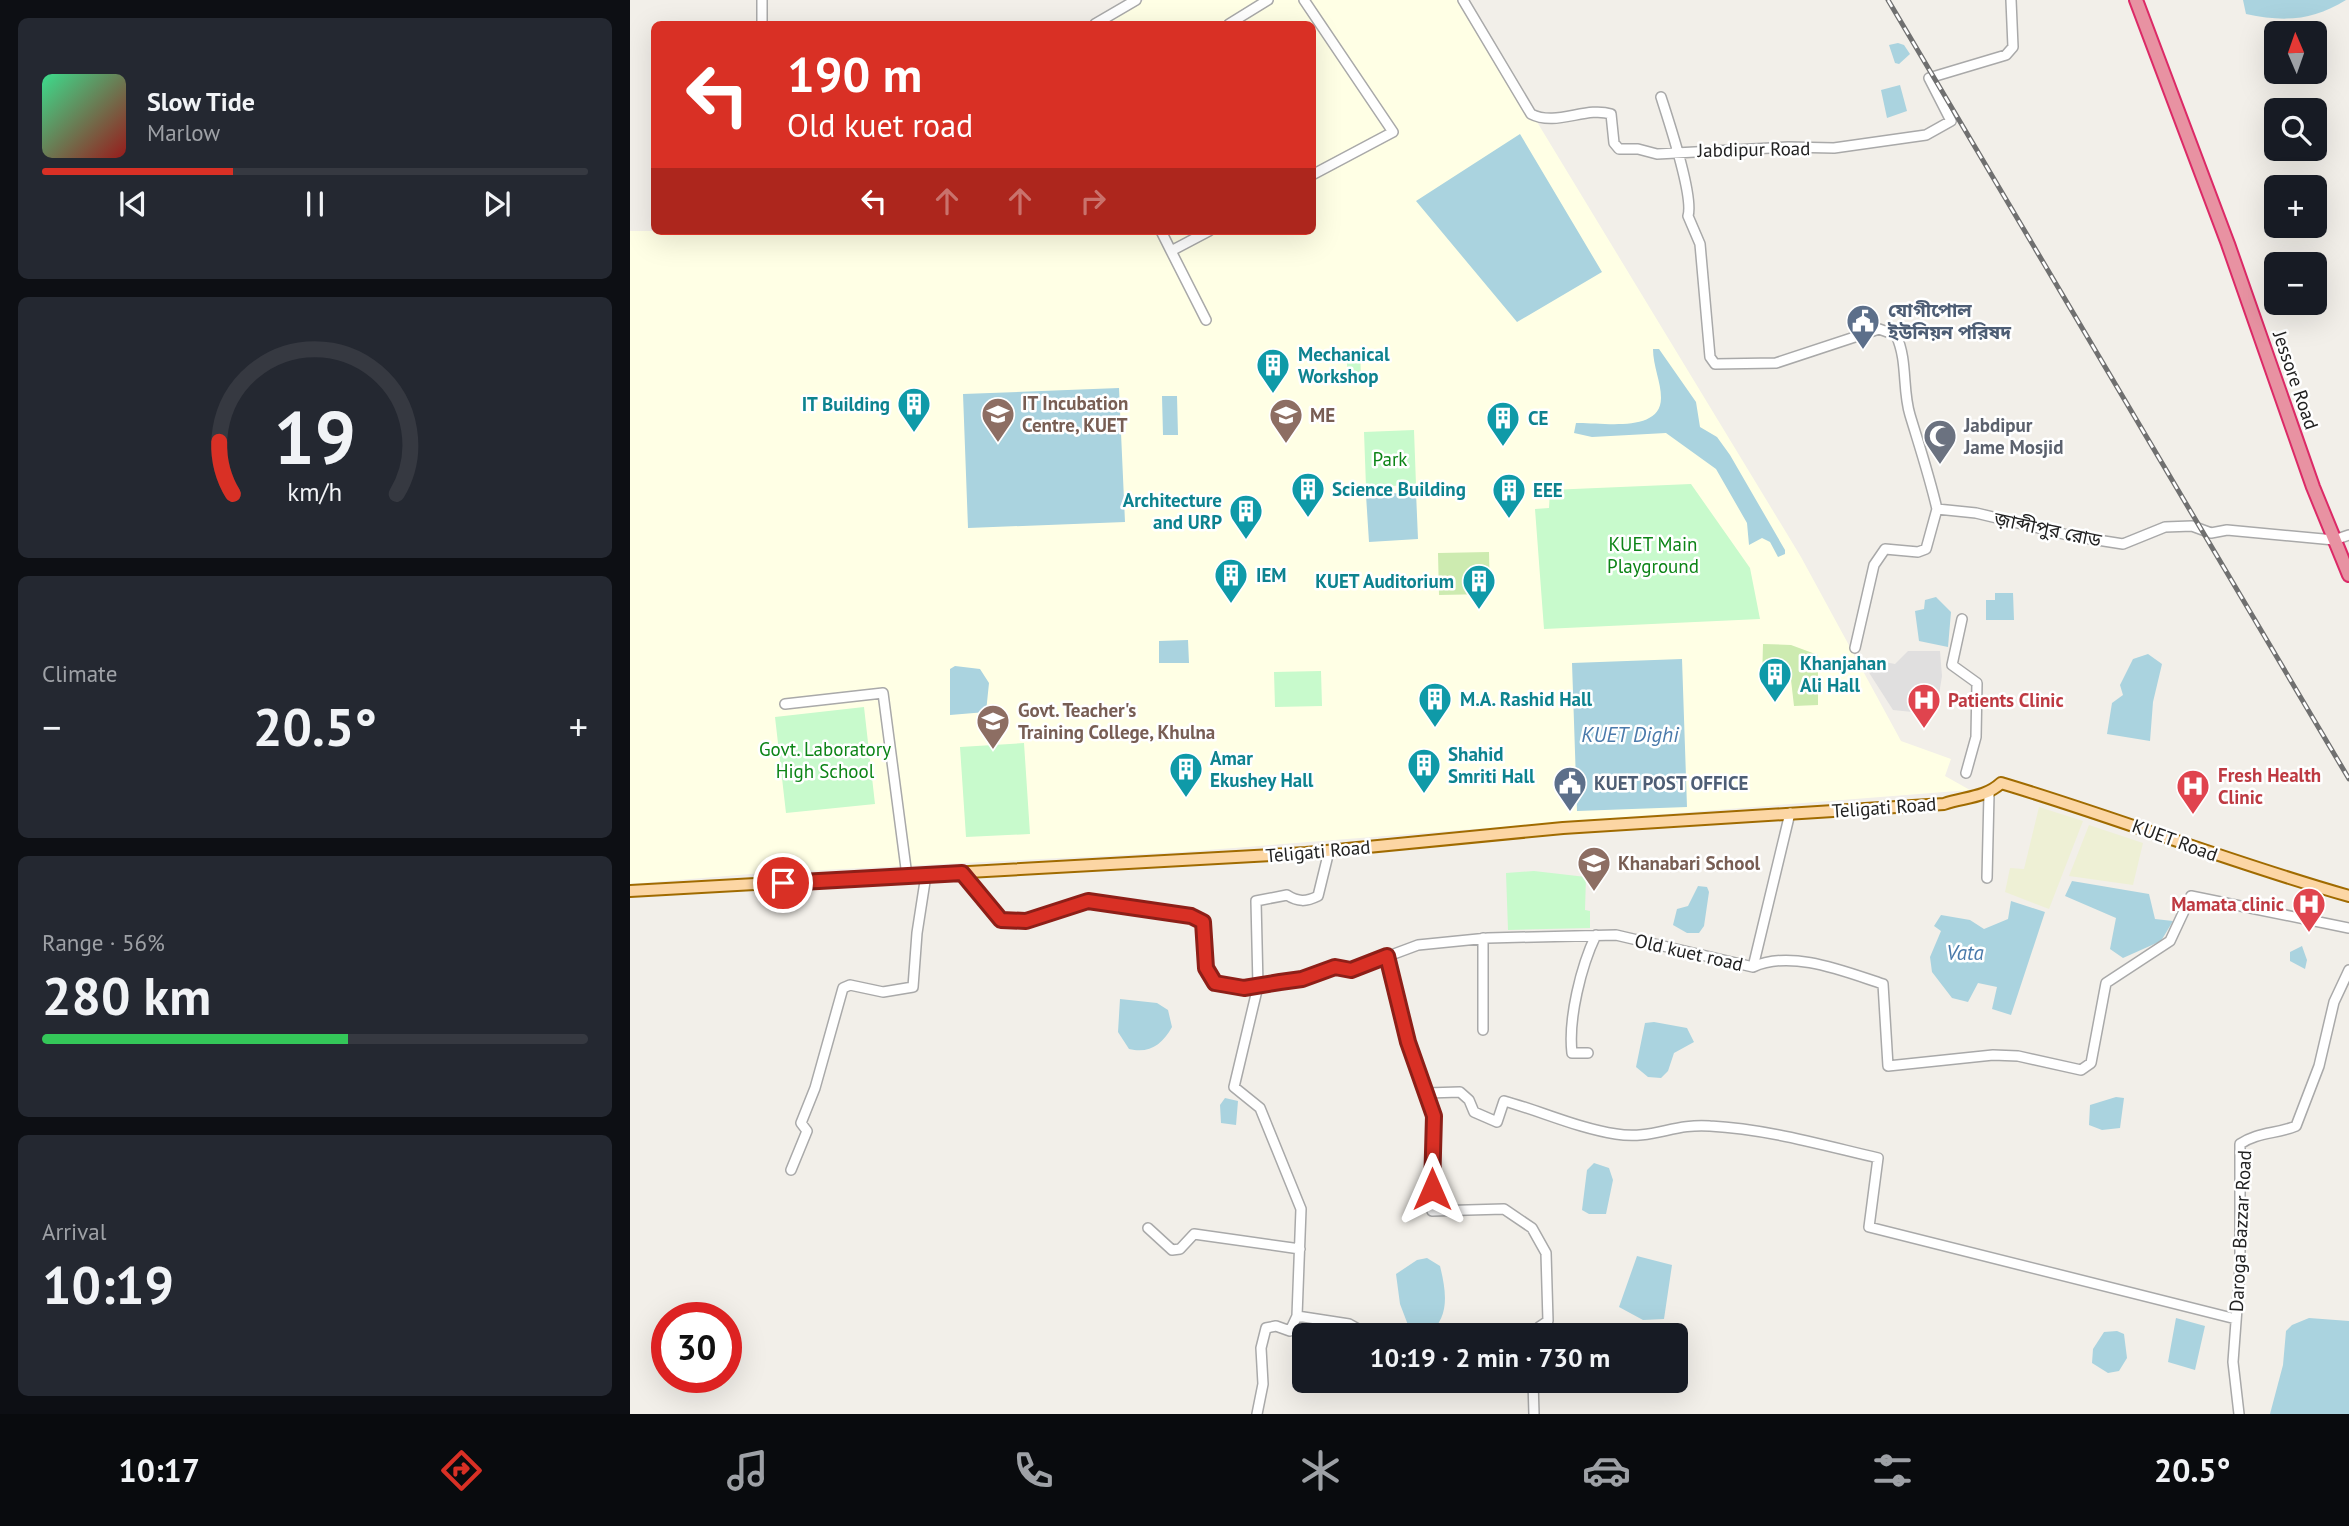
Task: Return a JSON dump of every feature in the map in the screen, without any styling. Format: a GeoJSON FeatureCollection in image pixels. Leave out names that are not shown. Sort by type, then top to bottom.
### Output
{"type":"FeatureCollection","features":[{"type":"Feature","properties":{"kind":"highway","name":"Jessore Road"},"geometry":{"type":"LineString","coordinates":[[2136,0],[2349,575]]}},
{"type":"Feature","properties":{"kind":"main road","name":"KUET Road"},"geometry":{"type":"LineString","coordinates":[[1989,794],[2001,783],[2092,810],[2269,873],[2349,896]]}},
{"type":"Feature","properties":{"kind":"main road","name":"Teligati Road"},"geometry":{"type":"LineString","coordinates":[[630,891],[1329,851],[1563,828],[1944,804],[1964,797],[1989,794]]}},
{"type":"Feature","properties":{"kind":"street"},"geometry":{"type":"LineString","coordinates":[[762,0],[762,21]]}},
{"type":"Feature","properties":{"kind":"street"},"geometry":{"type":"LineString","coordinates":[[1101,21],[1136,0]]}},
{"type":"Feature","properties":{"kind":"street"},"geometry":{"type":"LineString","coordinates":[[1234,21],[1268,0]]}},
{"type":"Feature","properties":{"kind":"street"},"geometry":{"type":"LineString","coordinates":[[1304,0],[1393,132],[1316,173]]}},
{"type":"Feature","properties":{"kind":"street","name":"Jabdipur Road"},"geometry":{"type":"LineString","coordinates":[[1464,0],[1531,114],[1550,119],[1602,111],[1611,114],[1614,143],[1619,149],[1638,149],[1657,154],[1788,147],[1834,148],[1926,135],[1951,121],[1929,78],[2006,55],[2013,47],[2011,0]]}},
{"type":"Feature","properties":{"kind":"street"},"geometry":{"type":"LineString","coordinates":[[1661,97],[1690,209],[1688,216],[1700,244],[1710,357],[1715,364],[1776,363],[1880,329],[1896,335],[1905,363],[1910,414],[1920,439],[1937,509],[1926,550],[1918,552],[1885,549],[1874,565],[1854,648]]}},
{"type":"Feature","properties":{"kind":"street"},"geometry":{"type":"LineString","coordinates":[[1163,235],[1206,320]]}},
{"type":"Feature","properties":{"kind":"street"},"geometry":{"type":"LineString","coordinates":[[1171,251],[1201,235]]}},
{"type":"Feature","properties":{"kind":"street","name":"জ়াব্দীপুর রোড"},"geometry":{"type":"LineString","coordinates":[[1937,509],[1976,513],[2123,544],[2165,527],[2180,526],[2211,533],[2227,530],[2334,540]]}},
{"type":"Feature","properties":{"kind":"street"},"geometry":{"type":"LineString","coordinates":[[2334,540],[2349,535]]}},
{"type":"Feature","properties":{"kind":"street"},"geometry":{"type":"LineString","coordinates":[[1962,619],[1952,665],[1978,683],[1976,737],[1966,773]]}},
{"type":"Feature","properties":{"kind":"street"},"geometry":{"type":"LineString","coordinates":[[785,704],[883,693],[907,876]]}},
{"type":"Feature","properties":{"kind":"street"},"geometry":{"type":"LineString","coordinates":[[1987,878],[1989,794]]}},
{"type":"Feature","properties":{"kind":"street"},"geometry":{"type":"LineString","coordinates":[[1753,967],[1790,813]]}},
{"type":"Feature","properties":{"kind":"street"},"geometry":{"type":"LineString","coordinates":[[1257,1414],[1263,1384],[1262,1335],[1266,1328],[1271,1326],[1290,1331],[1297,1316],[1301,1209],[1260,1108],[1234,1087],[1258,986],[1256,901],[1287,895],[1295,900],[1309,901],[1318,896],[1329,851]]}},
{"type":"Feature","properties":{"kind":"street","name":"Old kuet road"},"geometry":{"type":"LineString","coordinates":[[962,873],[1001,920],[1026,921],[1088,901],[1191,916],[1203,922],[1206,968],[1215,983],[1244,988],[1302,979],[1335,967],[1351,970],[1418,944],[1483,938],[1616,935],[1753,967],[1762,962],[1815,962],[1883,984],[1888,1066],[1993,1055],[2018,1056],[2081,1070],[2091,1063],[2106,984],[2170,941],[2191,896],[2349,928]]}},
{"type":"Feature","properties":{"kind":"street"},"geometry":{"type":"LineString","coordinates":[[791,1170],[807,1130],[801,1123],[815,1088],[843,988],[850,985],[883,992],[913,987],[916,933],[926,875]]}},
{"type":"Feature","properties":{"kind":"street"},"geometry":{"type":"LineString","coordinates":[[1588,1053],[1573,1053],[1571,1039],[1579,997],[1579,978],[1596,935]]}},
{"type":"Feature","properties":{"kind":"street"},"geometry":{"type":"LineString","coordinates":[[1483,938],[1483,1030]]}},
{"type":"Feature","properties":{"kind":"street"},"geometry":{"type":"LineString","coordinates":[[1387,956],[1408,1042],[1434,1116],[1432,1211],[1504,1209],[1532,1228],[1546,1253],[1548,1321],[1545,1323]]}},
{"type":"Feature","properties":{"kind":"street","name":"Daroga Bazzar Road"},"geometry":{"type":"LineString","coordinates":[[2239,1414],[2233,1362],[2241,1144],[2253,1135],[2282,1132],[2296,1126],[2319,1066],[2334,1002],[2349,970]]}},
{"type":"Feature","properties":{"kind":"street"},"geometry":{"type":"LineString","coordinates":[[1427,1093],[1460,1092],[1469,1100],[1474,1112],[1496,1122],[1504,1101],[1542,1115],[1615,1134],[1649,1136],[1687,1125],[1752,1128],[1878,1158],[1868,1227],[2096,1281],[2236,1319]]}},
{"type":"Feature","properties":{"kind":"street"},"geometry":{"type":"LineString","coordinates":[[1148,1228],[1172,1250],[1180,1248],[1194,1234],[1300,1249]]}},
{"type":"Feature","properties":{"kind":"street"},"geometry":{"type":"LineString","coordinates":[[1297,1316],[1342,1323]]}},
{"type":"Feature","properties":{"kind":"street"},"geometry":{"type":"LineString","coordinates":[[1533,1393],[1534,1414]]}},
{"type":"Feature","properties":{"kind":"shaded area"},"geometry":{"type":"Polygon","coordinates":[[[1144,0],[1463,0],[1801,557],[1901,741],[1951,759],[1945,776],[1970,790],[1182,852],[763,873],[630,884],[630,231],[651,231],[651,235],[1316,235],[1316,21],[1109,21],[1144,0]]]}},
{"type":"Feature","properties":{"kind":"shaded area"},"geometry":{"type":"Polygon","coordinates":[[[1908,651],[1940,651],[1942,676],[1937,707],[1922,713],[1893,710],[1859,657],[1895,664],[1908,651]]]}},
{"type":"Feature","properties":{"kind":"shaded area"},"geometry":{"type":"Polygon","coordinates":[[[2039,807],[2083,821],[2049,909],[2005,892],[2010,868],[2024,869],[2039,807]]]}},
{"type":"Feature","properties":{"kind":"shaded area"},"geometry":{"type":"Polygon","coordinates":[[[2089,825],[2143,843],[2133,885],[2069,876],[2089,825]]]}},
{"type":"Feature","properties":{"kind":"green space"},"geometry":{"type":"Polygon","coordinates":[[[1360,349],[1361,379],[1348,379],[1346,350],[1360,349]]]}},
{"type":"Feature","properties":{"kind":"green space","name":"Park"},"geometry":{"type":"Polygon","coordinates":[[[1414,430],[1416,485],[1366,487],[1364,432],[1414,430]]]}},
{"type":"Feature","properties":{"kind":"green space","name":"KUET Main Playground"},"geometry":{"type":"Polygon","coordinates":[[[1691,484],[1750,568],[1760,619],[1544,629],[1535,509],[1549,508],[1550,490],[1691,484]]]}},
{"type":"Feature","properties":{"kind":"green space"},"geometry":{"type":"Polygon","coordinates":[[[1489,552],[1490,594],[1439,595],[1438,553],[1489,552]]]}},
{"type":"Feature","properties":{"kind":"green space"},"geometry":{"type":"Polygon","coordinates":[[[1763,644],[1791,645],[1818,655],[1818,705],[1794,706],[1791,680],[1762,680],[1763,644]]]}},
{"type":"Feature","properties":{"kind":"green space"},"geometry":{"type":"Polygon","coordinates":[[[1321,671],[1322,706],[1275,707],[1274,672],[1321,671]]]}},
{"type":"Feature","properties":{"kind":"green space","name":"Govt. Laboratory High School"},"geometry":{"type":"Polygon","coordinates":[[[864,707],[875,804],[786,813],[775,717],[864,707]]]}},
{"type":"Feature","properties":{"kind":"green space"},"geometry":{"type":"Polygon","coordinates":[[[1024,743],[1030,834],[966,837],[960,747],[1024,743]]]}},
{"type":"Feature","properties":{"kind":"green space"},"geometry":{"type":"Polygon","coordinates":[[[1534,871],[1586,877],[1585,910],[1590,911],[1590,928],[1508,930],[1506,873],[1534,871]]]}},
{"type":"Feature","properties":{"kind":"water"},"geometry":{"type":"Polygon","coordinates":[[[2243,0],[2346,0],[2309,16],[2285,19],[2246,14],[2243,0]]]}},
{"type":"Feature","properties":{"kind":"water"},"geometry":{"type":"Polygon","coordinates":[[[1889,45],[1904,45],[1910,54],[1899,64],[1895,63],[1889,45]]]}},
{"type":"Feature","properties":{"kind":"water"},"geometry":{"type":"Polygon","coordinates":[[[1900,85],[1907,111],[1887,118],[1881,90],[1900,85]]]}},
{"type":"Feature","properties":{"kind":"water"},"geometry":{"type":"Polygon","coordinates":[[[1520,134],[1602,272],[1517,322],[1416,201],[1520,134]]]}},
{"type":"Feature","properties":{"kind":"water"},"geometry":{"type":"Polygon","coordinates":[[[1653,349],[1659,349],[1696,402],[1700,427],[1717,437],[1730,455],[1785,554],[1778,557],[1770,542],[1762,538],[1749,545],[1747,523],[1716,469],[1666,433],[1592,437],[1574,433],[1576,423],[1628,424],[1651,417],[1658,409],[1661,398],[1653,349]]]}},
{"type":"Feature","properties":{"kind":"water"},"geometry":{"type":"Polygon","coordinates":[[[1119,388],[1125,522],[968,528],[963,394],[1119,388]]]}},
{"type":"Feature","properties":{"kind":"water"},"geometry":{"type":"Polygon","coordinates":[[[1162,396],[1177,396],[1178,435],[1163,435],[1162,396]]]}},
{"type":"Feature","properties":{"kind":"water"},"geometry":{"type":"Polygon","coordinates":[[[1416,492],[1418,539],[1369,542],[1366,495],[1416,492]]]}},
{"type":"Feature","properties":{"kind":"water"},"geometry":{"type":"Polygon","coordinates":[[[1995,593],[2013,593],[2014,620],[1986,620],[1986,600],[1995,600],[1995,593]]]}},
{"type":"Feature","properties":{"kind":"water"},"geometry":{"type":"Polygon","coordinates":[[[1936,597],[1951,612],[1948,647],[1919,641],[1915,611],[1924,609],[1925,600],[1936,597]]]}},
{"type":"Feature","properties":{"kind":"water"},"geometry":{"type":"Polygon","coordinates":[[[1188,640],[1189,663],[1159,663],[1159,641],[1188,640]]]}},
{"type":"Feature","properties":{"kind":"water"},"geometry":{"type":"Polygon","coordinates":[[[2148,654],[2162,664],[2153,702],[2150,741],[2107,734],[2112,703],[2123,695],[2120,685],[2133,659],[2148,654]]]}},
{"type":"Feature","properties":{"kind":"water","name":"KUET Dighi"},"geometry":{"type":"Polygon","coordinates":[[[1682,659],[1687,807],[1577,811],[1572,663],[1682,659]]]}},
{"type":"Feature","properties":{"kind":"water"},"geometry":{"type":"Polygon","coordinates":[[[955,666],[980,669],[989,683],[986,712],[950,715],[950,669],[955,666]]]}},
{"type":"Feature","properties":{"kind":"water"},"geometry":{"type":"Polygon","coordinates":[[[2072,881],[2149,894],[2155,919],[2173,921],[2161,941],[2123,958],[2110,949],[2116,918],[2065,896],[2072,881]]]}},
{"type":"Feature","properties":{"kind":"water"},"geometry":{"type":"Polygon","coordinates":[[[1698,886],[1707,887],[1709,892],[1704,926],[1699,933],[1687,933],[1673,925],[1677,909],[1688,906],[1698,886]]]}},
{"type":"Feature","properties":{"kind":"water","name":"Vata"},"geometry":{"type":"Polygon","coordinates":[[[2011,901],[2045,912],[2011,1015],[1992,1009],[1997,987],[1978,983],[1968,1002],[1952,998],[1932,972],[1930,957],[1941,931],[1934,926],[1941,915],[1970,920],[1984,929],[2008,919],[2011,901]]]}},
{"type":"Feature","properties":{"kind":"water"},"geometry":{"type":"Polygon","coordinates":[[[2302,946],[2307,960],[2305,969],[2290,961],[2290,952],[2302,946]]]}},
{"type":"Feature","properties":{"kind":"water"},"geometry":{"type":"Polygon","coordinates":[[[1120,999],[1157,1003],[1168,1010],[1172,1027],[1164,1039],[1149,1049],[1129,1049],[1118,1032],[1120,999]]]}},
{"type":"Feature","properties":{"kind":"water"},"geometry":{"type":"Polygon","coordinates":[[[1645,1023],[1687,1028],[1694,1042],[1674,1053],[1668,1071],[1661,1078],[1648,1077],[1636,1067],[1645,1023]]]}},
{"type":"Feature","properties":{"kind":"water"},"geometry":{"type":"Polygon","coordinates":[[[2116,1097],[2124,1098],[2120,1128],[2102,1130],[2089,1125],[2090,1105],[2116,1097]]]}},
{"type":"Feature","properties":{"kind":"water"},"geometry":{"type":"Polygon","coordinates":[[[1225,1098],[1238,1101],[1236,1125],[1221,1123],[1220,1105],[1225,1098]]]}},
{"type":"Feature","properties":{"kind":"water"},"geometry":{"type":"Polygon","coordinates":[[[1594,1163],[1609,1168],[1613,1180],[1606,1214],[1589,1214],[1582,1210],[1587,1170],[1594,1163]]]}},
{"type":"Feature","properties":{"kind":"water"},"geometry":{"type":"Polygon","coordinates":[[[1637,1256],[1672,1265],[1664,1319],[1643,1320],[1619,1307],[1637,1256]]]}},
{"type":"Feature","properties":{"kind":"water"},"geometry":{"type":"Polygon","coordinates":[[[1427,1258],[1440,1266],[1445,1304],[1439,1323],[1407,1323],[1400,1304],[1396,1274],[1417,1260],[1427,1258]]]}},
{"type":"Feature","properties":{"kind":"water"},"geometry":{"type":"Polygon","coordinates":[[[2176,1318],[2205,1326],[2195,1370],[2168,1362],[2176,1318]]]}},
{"type":"Feature","properties":{"kind":"water"},"geometry":{"type":"Polygon","coordinates":[[[2309,1318],[2349,1321],[2349,1414],[2270,1414],[2283,1365],[2286,1331],[2292,1325],[2309,1318]]]}},
{"type":"Feature","properties":{"kind":"water"},"geometry":{"type":"Polygon","coordinates":[[[2117,1331],[2124,1334],[2127,1358],[2119,1371],[2108,1373],[2092,1363],[2093,1349],[2104,1332],[2117,1331]]]}},
{"type":"Feature","properties":{"kind":"railway"},"geometry":{"type":"LineString","coordinates":[[1888,0],[2349,779]]}},
{"type":"Feature","properties":{"kind":"place","name":"যোগীপোল ইউনিয়ন পরিষদ"},"geometry":{"type":"Point","coordinates":[1863,351]}},
{"type":"Feature","properties":{"kind":"place","name":"Mechanical Workshop"},"geometry":{"type":"Point","coordinates":[1273,395]}},
{"type":"Feature","properties":{"kind":"place","name":"IT Building"},"geometry":{"type":"Point","coordinates":[914,434]}},
{"type":"Feature","properties":{"kind":"place","name":"IT Incubation Centre, KUET"},"geometry":{"type":"Point","coordinates":[998,444]}},
{"type":"Feature","properties":{"kind":"place","name":"ME"},"geometry":{"type":"Point","coordinates":[1286,445]}},
{"type":"Feature","properties":{"kind":"place","name":"CE"},"geometry":{"type":"Point","coordinates":[1503,448]}},
{"type":"Feature","properties":{"kind":"place","name":"Jabdipur Jame Mosjid"},"geometry":{"type":"Point","coordinates":[1940,466]}},
{"type":"Feature","properties":{"kind":"place","name":"Science Building"},"geometry":{"type":"Point","coordinates":[1308,519]}},
{"type":"Feature","properties":{"kind":"place","name":"EEE"},"geometry":{"type":"Point","coordinates":[1509,520]}},
{"type":"Feature","properties":{"kind":"place","name":"Architecture and URP"},"geometry":{"type":"Point","coordinates":[1246,541]}},
{"type":"Feature","properties":{"kind":"place","name":"IEM"},"geometry":{"type":"Point","coordinates":[1231,605]}},
{"type":"Feature","properties":{"kind":"place","name":"KUET Auditorium"},"geometry":{"type":"Point","coordinates":[1479,611]}},
{"type":"Feature","properties":{"kind":"place","name":"Khanjahan Ali Hall"},"geometry":{"type":"Point","coordinates":[1775,704]}},
{"type":"Feature","properties":{"kind":"place","name":"M.A. Rashid Hall"},"geometry":{"type":"Point","coordinates":[1435,729]}},
{"type":"Feature","properties":{"kind":"place","name":"Patients Clinic"},"geometry":{"type":"Point","coordinates":[1924,730]}},
{"type":"Feature","properties":{"kind":"place","name":"Govt. Teacher's Training College, Khulna"},"geometry":{"type":"Point","coordinates":[993,751]}},
{"type":"Feature","properties":{"kind":"place","name":"Shahid Smriti Hall"},"geometry":{"type":"Point","coordinates":[1424,795]}},
{"type":"Feature","properties":{"kind":"place","name":"Amar Ekushey Hall"},"geometry":{"type":"Point","coordinates":[1186,799]}},
{"type":"Feature","properties":{"kind":"place","name":"KUET POST OFFICE"},"geometry":{"type":"Point","coordinates":[1570,813]}},
{"type":"Feature","properties":{"kind":"place","name":"Fresh Health Clinic"},"geometry":{"type":"Point","coordinates":[2193,816]}},
{"type":"Feature","properties":{"kind":"place","name":"Khanabari School"},"geometry":{"type":"Point","coordinates":[1594,893]}},
{"type":"Feature","properties":{"kind":"place","name":"Mamata clinic"},"geometry":{"type":"Point","coordinates":[2309,934]}},
{"type":"Feature","properties":{"kind":"route"},"geometry":{"type":"LineString","coordinates":[[783,883],[962,873],[1001,920],[1026,921],[1059,908],[1088,901],[1191,916],[1203,922],[1206,968],[1215,983],[1244,988],[1302,979],[1335,967],[1351,970],[1387,956],[1408,1042],[1431,1101],[1434,1116],[1432,1189]]}}]}
